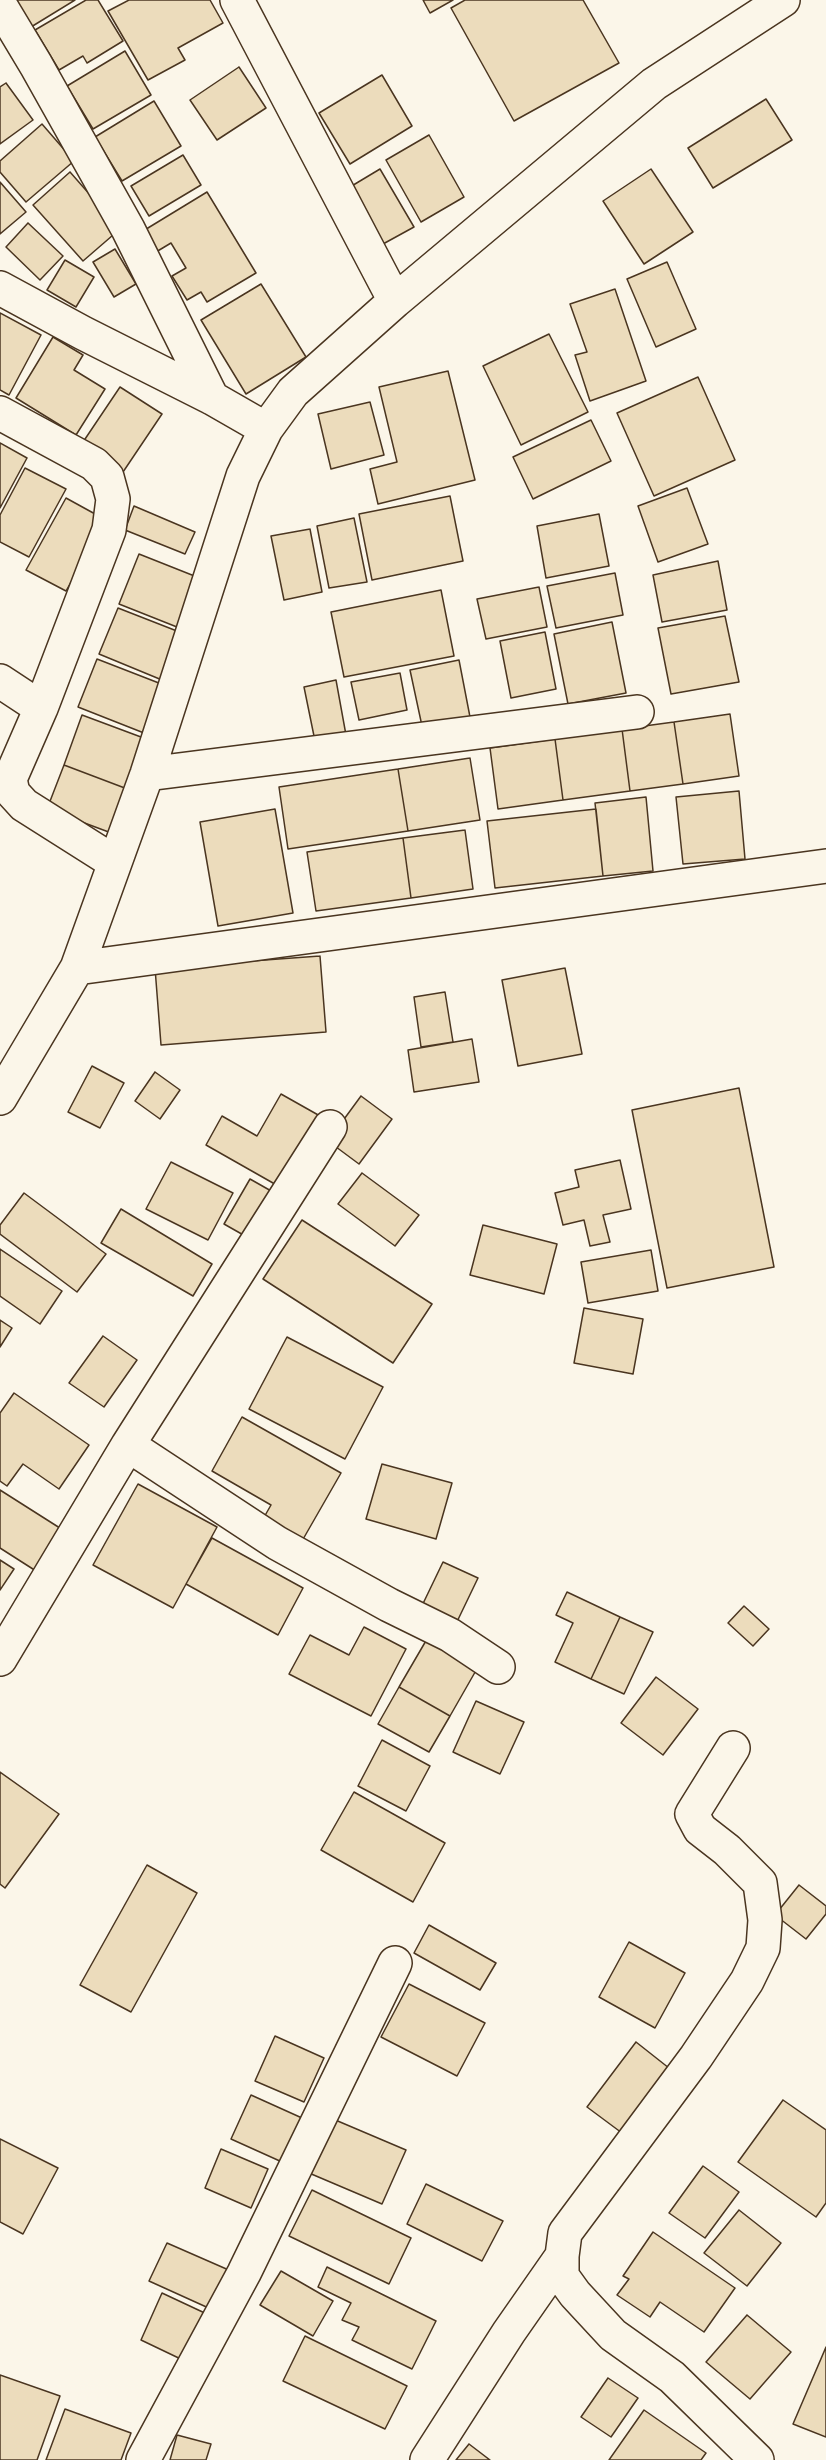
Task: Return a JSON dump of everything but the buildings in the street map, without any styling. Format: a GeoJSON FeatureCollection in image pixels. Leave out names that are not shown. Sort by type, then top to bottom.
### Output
{"type":"FeatureCollection","features":[{"type":"Feature","properties":{"kind":"street"},"geometry":{"type":"LineString","coordinates":[[237,0],[395,301]]}},
{"type":"Feature","properties":{"kind":"street"},"geometry":{"type":"LineString","coordinates":[[0,1098],[77,968],[147,774],[243,476],[266,429],[293,392],[395,301],[654,84],[783,0]]}},
{"type":"Feature","properties":{"kind":"street"},"geometry":{"type":"LineString","coordinates":[[0,5],[128,230],[212,398]]}},
{"type":"Feature","properties":{"kind":"street"},"geometry":{"type":"LineString","coordinates":[[0,288],[212,398],[266,429]]}},
{"type":"Feature","properties":{"kind":"street"},"geometry":{"type":"LineString","coordinates":[[0,413],[94,464],[107,477],[113,499],[109,530],[41,708],[10,779],[13,793],[24,805],[114,862]]}},
{"type":"Feature","properties":{"kind":"street"},"geometry":{"type":"LineString","coordinates":[[0,681],[41,708]]}},
{"type":"Feature","properties":{"kind":"street"},"geometry":{"type":"LineString","coordinates":[[147,774],[637,712]]}},
{"type":"Feature","properties":{"kind":"street"},"geometry":{"type":"LineString","coordinates":[[77,968],[826,866]]}},
{"type":"Feature","properties":{"kind":"street"},"geometry":{"type":"LineString","coordinates":[[0,1659],[128,1445],[330,1127]]}},
{"type":"Feature","properties":{"kind":"street"},"geometry":{"type":"LineString","coordinates":[[128,1445],[278,1543],[389,1605],[450,1635],[498,1668]]}},
{"type":"Feature","properties":{"kind":"street"},"geometry":{"type":"LineString","coordinates":[[733,1748],[692,1814],[700,1829],[727,1850],[760,1883],[765,1920],[763,1948],[747,1981],[696,2057],[565,2233],[562,2276],[575,2294],[613,2335],[672,2377],[758,2460]]}},
{"type":"Feature","properties":{"kind":"street"},"geometry":{"type":"LineString","coordinates":[[143,2460],[244,2273],[395,1963]]}},
{"type":"Feature","properties":{"kind":"street"},"geometry":{"type":"LineString","coordinates":[[427,2460],[509,2332],[562,2256]]}}]}
